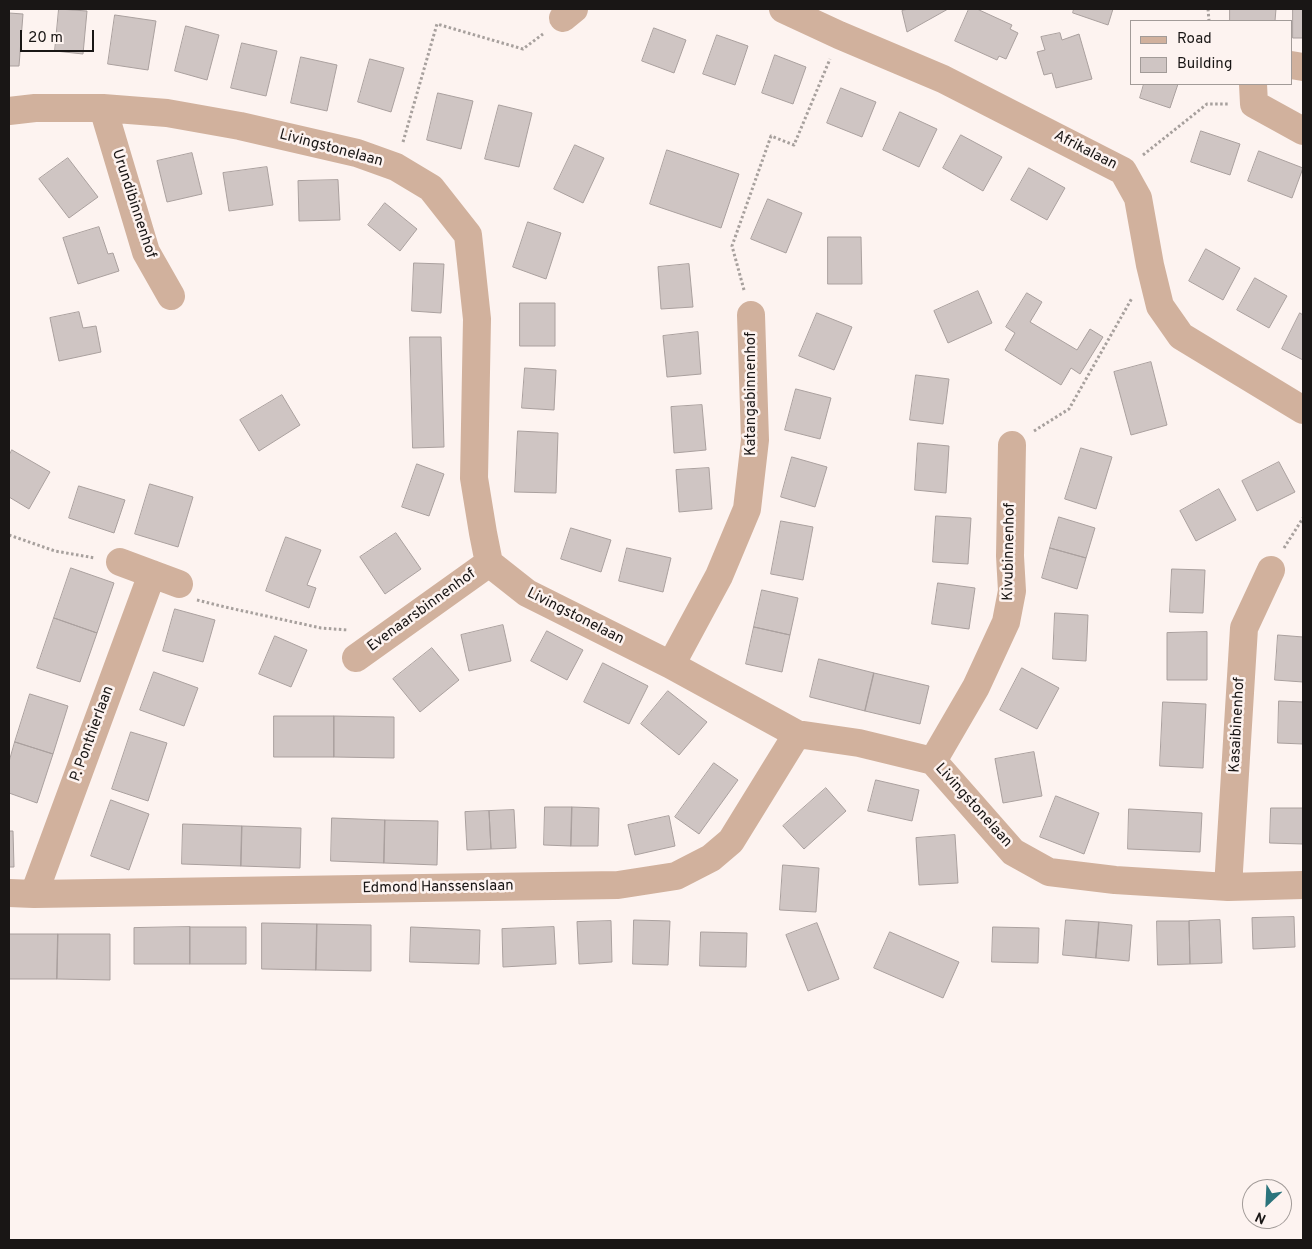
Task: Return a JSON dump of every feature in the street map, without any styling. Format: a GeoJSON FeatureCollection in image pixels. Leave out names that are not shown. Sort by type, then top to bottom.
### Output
{"type":"FeatureCollection","features":[{"type":"Feature","properties":{"kind":"street","name":"Afrikalaan"},"geometry":{"type":"LineString","coordinates":[[783,9],[944,79],[1123,171],[1138,198],[1150,265],[1160,306],[1181,336],[1303,410]]}},
{"type":"Feature","properties":{"kind":"street"},"geometry":{"type":"LineString","coordinates":[[1254,94],[1303,132]]}},
{"type":"Feature","properties":{"kind":"street","name":"Livingstonelaan"},"geometry":{"type":"LineString","coordinates":[[9,111],[35,108],[103,108],[167,113],[240,126],[357,153],[396,167],[431,188],[468,236],[477,319],[474,478],[489,563],[527,593],[671,665],[797,734],[859,743],[933,761],[1013,852],[1050,872],[1115,880],[1228,887],[1303,885]]}},
{"type":"Feature","properties":{"kind":"street","name":"Urundibinnenhof"},"geometry":{"type":"LineString","coordinates":[[103,108],[146,252],[171,296]]}},
{"type":"Feature","properties":{"kind":"street","name":"Katangabinnenhof"},"geometry":{"type":"LineString","coordinates":[[671,665],[720,576],[747,509],[755,440],[751,315]]}},
{"type":"Feature","properties":{"kind":"street","name":"Kivubinnenhof"},"geometry":{"type":"LineString","coordinates":[[933,761],[976,687],[1006,622],[1012,591],[1010,556],[1012,444]]}},
{"type":"Feature","properties":{"kind":"street"},"geometry":{"type":"LineString","coordinates":[[120,562],[179,584]]}},
{"type":"Feature","properties":{"kind":"street","name":"Evenaarsbinnenhof"},"geometry":{"type":"LineString","coordinates":[[356,658],[489,563]]}},
{"type":"Feature","properties":{"kind":"street","name":"Kasaibinenhof"},"geometry":{"type":"LineString","coordinates":[[1228,887],[1244,628],[1270,570]]}},
{"type":"Feature","properties":{"kind":"street","name":"P. Ponthierlaan"},"geometry":{"type":"LineString","coordinates":[[22,894],[152,574]]}},
{"type":"Feature","properties":{"kind":"street","name":"Edmond Hanssenslaan"},"geometry":{"type":"LineString","coordinates":[[22,894],[618,885],[676,876],[711,858],[731,841],[797,734]]}},
{"type":"Feature","properties":{"kind":"path"},"geometry":{"type":"LineString","coordinates":[[396,167],[437,24],[523,49],[569,13]]}},
{"type":"Feature","properties":{"kind":"path"},"geometry":{"type":"LineString","coordinates":[[751,315],[732,246],[770,136],[794,145],[840,35]]}},
{"type":"Feature","properties":{"kind":"path"},"geometry":{"type":"LineString","coordinates":[[1123,171],[1207,104],[1254,94]]}},
{"type":"Feature","properties":{"kind":"path"},"geometry":{"type":"LineString","coordinates":[[1012,444],[1069,409],[1150,265]]}},
{"type":"Feature","properties":{"kind":"path"},"geometry":{"type":"LineString","coordinates":[[1270,570],[1303,518]]}},
{"type":"Feature","properties":{"kind":"path"},"geometry":{"type":"LineString","coordinates":[[9,534],[55,551],[120,562]]}},
{"type":"Feature","properties":{"kind":"path"},"geometry":{"type":"LineString","coordinates":[[179,584],[188,598],[225,608],[322,628],[351,630]]}},
{"type":"Feature","properties":{"kind":"building"},"geometry":{"type":"Polygon","coordinates":[[[59,9],[87,11],[83,54],[55,51],[59,9]]]}},
{"type":"Feature","properties":{"kind":"building"},"geometry":{"type":"Polygon","coordinates":[[[908,9],[948,9],[907,32],[902,11],[908,9]]]}},
{"type":"Feature","properties":{"kind":"building"},"geometry":{"type":"Polygon","coordinates":[[[969,9],[977,9],[1012,25],[1010,29],[1018,33],[1006,59],[999,56],[997,60],[955,41],[969,9]]]}},
{"type":"Feature","properties":{"kind":"building"},"geometry":{"type":"Polygon","coordinates":[[[1074,9],[1113,9],[1108,25],[1073,13],[1074,9]]]}},
{"type":"Feature","properties":{"kind":"building"},"geometry":{"type":"Polygon","coordinates":[[[1230,9],[1276,9],[1275,20],[1230,20],[1230,9]]]}},
{"type":"Feature","properties":{"kind":"building"},"geometry":{"type":"Polygon","coordinates":[[[1293,9],[1303,9],[1303,38],[1293,38],[1293,9]]]}},
{"type":"Feature","properties":{"kind":"building"},"geometry":{"type":"Polygon","coordinates":[[[9,13],[23,14],[19,66],[9,66],[9,13]]]}},
{"type":"Feature","properties":{"kind":"building"},"geometry":{"type":"Polygon","coordinates":[[[115,15],[156,21],[148,70],[108,64],[115,15]]]}},
{"type":"Feature","properties":{"kind":"building"},"geometry":{"type":"Polygon","coordinates":[[[186,26],[219,35],[207,80],[175,71],[186,26]]]}},
{"type":"Feature","properties":{"kind":"building"},"geometry":{"type":"Polygon","coordinates":[[[654,28],[686,40],[674,73],[642,61],[654,28]]]}},
{"type":"Feature","properties":{"kind":"building"},"geometry":{"type":"Polygon","coordinates":[[[1060,33],[1062,40],[1079,34],[1092,79],[1056,88],[1052,73],[1044,75],[1037,52],[1045,50],[1041,37],[1060,33]]]}},
{"type":"Feature","properties":{"kind":"building"},"geometry":{"type":"Polygon","coordinates":[[[717,35],[748,46],[735,85],[703,74],[717,35]]]}},
{"type":"Feature","properties":{"kind":"building"},"geometry":{"type":"Polygon","coordinates":[[[242,43],[277,51],[266,96],[231,88],[242,43]]]}},
{"type":"Feature","properties":{"kind":"building"},"geometry":{"type":"Polygon","coordinates":[[[775,55],[806,67],[793,104],[762,93],[775,55]]]}},
{"type":"Feature","properties":{"kind":"building"},"geometry":{"type":"Polygon","coordinates":[[[301,57],[337,65],[327,111],[291,103],[301,57]]]}},
{"type":"Feature","properties":{"kind":"building"},"geometry":{"type":"Polygon","coordinates":[[[370,59],[404,68],[391,112],[358,102],[370,59]]]}},
{"type":"Feature","properties":{"kind":"building"},"geometry":{"type":"Polygon","coordinates":[[[1144,85],[1178,85],[1170,108],[1140,98],[1144,85]]]}},
{"type":"Feature","properties":{"kind":"building"},"geometry":{"type":"Polygon","coordinates":[[[841,88],[876,102],[862,137],[827,123],[841,88]]]}},
{"type":"Feature","properties":{"kind":"building"},"geometry":{"type":"Polygon","coordinates":[[[438,93],[473,101],[461,149],[427,140],[438,93]]]}},
{"type":"Feature","properties":{"kind":"building"},"geometry":{"type":"Polygon","coordinates":[[[499,105],[532,113],[519,167],[485,159],[499,105]]]}},
{"type":"Feature","properties":{"kind":"building"},"geometry":{"type":"Polygon","coordinates":[[[900,112],[937,129],[919,167],[883,150],[900,112]]]}},
{"type":"Feature","properties":{"kind":"building"},"geometry":{"type":"Polygon","coordinates":[[[1201,131],[1240,144],[1230,175],[1191,162],[1201,131]]]}},
{"type":"Feature","properties":{"kind":"building"},"geometry":{"type":"Polygon","coordinates":[[[961,135],[1002,157],[983,191],[943,168],[961,135]]]}},
{"type":"Feature","properties":{"kind":"building"},"geometry":{"type":"Polygon","coordinates":[[[575,145],[604,158],[583,203],[554,189],[575,145]]]}},
{"type":"Feature","properties":{"kind":"building"},"geometry":{"type":"Polygon","coordinates":[[[667,150],[739,174],[721,228],[650,204],[667,150]]]}},
{"type":"Feature","properties":{"kind":"building"},"geometry":{"type":"Polygon","coordinates":[[[1259,151],[1303,168],[1292,198],[1248,181],[1259,151]]]}},
{"type":"Feature","properties":{"kind":"building"},"geometry":{"type":"Polygon","coordinates":[[[192,153],[202,194],[167,202],[157,161],[192,153]]]}},
{"type":"Feature","properties":{"kind":"building"},"geometry":{"type":"Polygon","coordinates":[[[68,158],[98,197],[69,218],[39,179],[68,158]]]}},
{"type":"Feature","properties":{"kind":"building"},"geometry":{"type":"Polygon","coordinates":[[[267,167],[273,205],[229,211],[223,173],[267,167]]]}},
{"type":"Feature","properties":{"kind":"building"},"geometry":{"type":"Polygon","coordinates":[[[1029,168],[1065,188],[1047,220],[1011,200],[1029,168]]]}},
{"type":"Feature","properties":{"kind":"building"},"geometry":{"type":"Polygon","coordinates":[[[338,180],[340,220],[299,221],[298,181],[338,180]]]}},
{"type":"Feature","properties":{"kind":"building"},"geometry":{"type":"Polygon","coordinates":[[[768,199],[802,213],[786,253],[751,239],[768,199]]]}},
{"type":"Feature","properties":{"kind":"building"},"geometry":{"type":"Polygon","coordinates":[[[385,203],[417,229],[400,251],[368,225],[385,203]]]}},
{"type":"Feature","properties":{"kind":"building"},"geometry":{"type":"Polygon","coordinates":[[[528,222],[561,233],[546,279],[513,267],[528,222]]]}},
{"type":"Feature","properties":{"kind":"building"},"geometry":{"type":"Polygon","coordinates":[[[99,227],[108,254],[113,253],[119,271],[78,284],[63,238],[99,227]]]}},
{"type":"Feature","properties":{"kind":"building"},"geometry":{"type":"Polygon","coordinates":[[[828,237],[861,237],[862,284],[828,284],[828,237]]]}},
{"type":"Feature","properties":{"kind":"building"},"geometry":{"type":"Polygon","coordinates":[[[1206,249],[1240,268],[1223,300],[1189,281],[1206,249]]]}},
{"type":"Feature","properties":{"kind":"building"},"geometry":{"type":"Polygon","coordinates":[[[414,263],[444,264],[441,313],[412,311],[414,263]]]}},
{"type":"Feature","properties":{"kind":"building"},"geometry":{"type":"Polygon","coordinates":[[[689,264],[693,307],[661,309],[658,267],[689,264]]]}},
{"type":"Feature","properties":{"kind":"building"},"geometry":{"type":"Polygon","coordinates":[[[1255,278],[1287,296],[1269,328],[1237,310],[1255,278]]]}},
{"type":"Feature","properties":{"kind":"building"},"geometry":{"type":"Polygon","coordinates":[[[978,291],[992,323],[948,343],[934,311],[978,291]]]}},
{"type":"Feature","properties":{"kind":"building"},"geometry":{"type":"Polygon","coordinates":[[[1027,293],[1042,302],[1030,322],[1077,350],[1090,329],[1103,337],[1080,374],[1071,368],[1061,385],[1005,350],[1015,333],[1006,327],[1027,293]]]}},
{"type":"Feature","properties":{"kind":"building"},"geometry":{"type":"Polygon","coordinates":[[[520,303],[555,303],[555,346],[520,346],[520,303]]]}},
{"type":"Feature","properties":{"kind":"building"},"geometry":{"type":"Polygon","coordinates":[[[79,312],[83,328],[96,326],[101,352],[59,361],[50,318],[79,312]]]}},
{"type":"Feature","properties":{"kind":"building"},"geometry":{"type":"Polygon","coordinates":[[[817,313],[852,327],[834,370],[799,356],[817,313]]]}},
{"type":"Feature","properties":{"kind":"building"},"geometry":{"type":"Polygon","coordinates":[[[1300,313],[1303,315],[1303,360],[1282,349],[1300,313]]]}},
{"type":"Feature","properties":{"kind":"building"},"geometry":{"type":"Polygon","coordinates":[[[698,332],[701,374],[667,377],[663,336],[698,332]]]}},
{"type":"Feature","properties":{"kind":"building"},"geometry":{"type":"Polygon","coordinates":[[[410,337],[441,337],[444,447],[413,448],[410,337]]]}},
{"type":"Feature","properties":{"kind":"building"},"geometry":{"type":"Polygon","coordinates":[[[1151,362],[1167,425],[1131,435],[1114,372],[1151,362]]]}},
{"type":"Feature","properties":{"kind":"building"},"geometry":{"type":"Polygon","coordinates":[[[525,368],[556,370],[554,410],[522,408],[525,368]]]}},
{"type":"Feature","properties":{"kind":"building"},"geometry":{"type":"Polygon","coordinates":[[[916,375],[949,379],[943,424],[910,420],[916,375]]]}},
{"type":"Feature","properties":{"kind":"building"},"geometry":{"type":"Polygon","coordinates":[[[796,389],[831,398],[820,439],[785,430],[796,389]]]}},
{"type":"Feature","properties":{"kind":"building"},"geometry":{"type":"Polygon","coordinates":[[[282,395],[300,425],[259,451],[240,420],[282,395]]]}},
{"type":"Feature","properties":{"kind":"building"},"geometry":{"type":"Polygon","coordinates":[[[702,405],[706,450],[674,453],[671,407],[702,405]]]}},
{"type":"Feature","properties":{"kind":"building"},"geometry":{"type":"Polygon","coordinates":[[[518,431],[558,433],[556,493],[515,492],[518,431]]]}},
{"type":"Feature","properties":{"kind":"building"},"geometry":{"type":"Polygon","coordinates":[[[918,443],[949,446],[946,493],[915,490],[918,443]]]}},
{"type":"Feature","properties":{"kind":"building"},"geometry":{"type":"Polygon","coordinates":[[[1081,448],[1112,457],[1096,509],[1065,499],[1081,448]]]}},
{"type":"Feature","properties":{"kind":"building"},"geometry":{"type":"Polygon","coordinates":[[[12,450],[50,472],[29,509],[9,497],[9,456],[12,450]]]}},
{"type":"Feature","properties":{"kind":"building"},"geometry":{"type":"Polygon","coordinates":[[[792,457],[827,467],[815,507],[781,497],[792,457]]]}},
{"type":"Feature","properties":{"kind":"building"},"geometry":{"type":"Polygon","coordinates":[[[1279,462],[1295,492],[1257,511],[1242,481],[1279,462]]]}},
{"type":"Feature","properties":{"kind":"building"},"geometry":{"type":"Polygon","coordinates":[[[417,464],[444,474],[429,516],[402,507],[417,464]]]}},
{"type":"Feature","properties":{"kind":"building"},"geometry":{"type":"Polygon","coordinates":[[[709,468],[712,509],[679,512],[676,470],[709,468]]]}},
{"type":"Feature","properties":{"kind":"building"},"geometry":{"type":"Polygon","coordinates":[[[150,484],[193,497],[178,547],[135,534],[150,484]]]}},
{"type":"Feature","properties":{"kind":"building"},"geometry":{"type":"Polygon","coordinates":[[[79,486],[125,500],[114,533],[69,518],[79,486]]]}},
{"type":"Feature","properties":{"kind":"building"},"geometry":{"type":"Polygon","coordinates":[[[1219,489],[1236,520],[1196,541],[1180,511],[1219,489]]]}},
{"type":"Feature","properties":{"kind":"building"},"geometry":{"type":"Polygon","coordinates":[[[936,516],[971,518],[968,564],[933,562],[936,516]]]}},
{"type":"Feature","properties":{"kind":"building"},"geometry":{"type":"Polygon","coordinates":[[[1059,517],[1095,528],[1086,558],[1050,548],[1059,517]]]}},
{"type":"Feature","properties":{"kind":"building"},"geometry":{"type":"Polygon","coordinates":[[[781,521],[813,527],[803,580],[771,574],[781,521]]]}},
{"type":"Feature","properties":{"kind":"building"},"geometry":{"type":"Polygon","coordinates":[[[571,528],[611,540],[601,572],[561,559],[571,528]]]}},
{"type":"Feature","properties":{"kind":"building"},"geometry":{"type":"Polygon","coordinates":[[[396,533],[421,569],[385,594],[360,557],[396,533]]]}},
{"type":"Feature","properties":{"kind":"building"},"geometry":{"type":"Polygon","coordinates":[[[286,537],[321,550],[307,585],[316,588],[309,608],[266,591],[286,537]]]}},
{"type":"Feature","properties":{"kind":"building"},"geometry":{"type":"Polygon","coordinates":[[[627,548],[671,558],[663,592],[619,581],[627,548]]]}},
{"type":"Feature","properties":{"kind":"building"},"geometry":{"type":"Polygon","coordinates":[[[1050,548],[1086,558],[1077,589],[1042,578],[1050,548]]]}},
{"type":"Feature","properties":{"kind":"building"},"geometry":{"type":"Polygon","coordinates":[[[71,568],[114,583],[97,633],[54,618],[71,568]]]}},
{"type":"Feature","properties":{"kind":"building"},"geometry":{"type":"Polygon","coordinates":[[[1172,569],[1205,570],[1203,613],[1170,612],[1172,569]]]}},
{"type":"Feature","properties":{"kind":"building"},"geometry":{"type":"Polygon","coordinates":[[[938,583],[975,588],[969,629],[932,624],[938,583]]]}},
{"type":"Feature","properties":{"kind":"building"},"geometry":{"type":"Polygon","coordinates":[[[762,590],[798,598],[790,635],[754,627],[762,590]]]}},
{"type":"Feature","properties":{"kind":"building"},"geometry":{"type":"Polygon","coordinates":[[[175,609],[215,620],[203,662],[163,651],[175,609]]]}},
{"type":"Feature","properties":{"kind":"building"},"geometry":{"type":"Polygon","coordinates":[[[1055,613],[1088,615],[1086,661],[1053,659],[1055,613]]]}},
{"type":"Feature","properties":{"kind":"building"},"geometry":{"type":"Polygon","coordinates":[[[54,618],[97,633],[80,682],[37,668],[54,618]]]}},
{"type":"Feature","properties":{"kind":"building"},"geometry":{"type":"Polygon","coordinates":[[[503,625],[511,661],[469,671],[461,635],[503,625]]]}},
{"type":"Feature","properties":{"kind":"building"},"geometry":{"type":"Polygon","coordinates":[[[754,627],[790,635],[782,672],[746,664],[754,627]]]}},
{"type":"Feature","properties":{"kind":"building"},"geometry":{"type":"Polygon","coordinates":[[[547,631],[583,650],[567,680],[531,661],[547,631]]]}},
{"type":"Feature","properties":{"kind":"building"},"geometry":{"type":"Polygon","coordinates":[[[1207,632],[1207,680],[1167,680],[1167,633],[1207,632]]]}},
{"type":"Feature","properties":{"kind":"building"},"geometry":{"type":"Polygon","coordinates":[[[1278,635],[1303,637],[1303,682],[1275,680],[1278,635]]]}},
{"type":"Feature","properties":{"kind":"building"},"geometry":{"type":"Polygon","coordinates":[[[275,636],[307,650],[291,687],[259,674],[275,636]]]}},
{"type":"Feature","properties":{"kind":"building"},"geometry":{"type":"Polygon","coordinates":[[[432,648],[459,680],[420,712],[393,679],[432,648]]]}},
{"type":"Feature","properties":{"kind":"building"},"geometry":{"type":"Polygon","coordinates":[[[819,659],[874,673],[865,711],[810,697],[819,659]]]}},
{"type":"Feature","properties":{"kind":"building"},"geometry":{"type":"Polygon","coordinates":[[[603,663],[648,686],[629,724],[584,702],[603,663]]]}},
{"type":"Feature","properties":{"kind":"building"},"geometry":{"type":"Polygon","coordinates":[[[1022,668],[1059,688],[1037,729],[1000,710],[1022,668]]]}},
{"type":"Feature","properties":{"kind":"building"},"geometry":{"type":"Polygon","coordinates":[[[154,672],[198,688],[184,726],[140,710],[154,672]]]}},
{"type":"Feature","properties":{"kind":"building"},"geometry":{"type":"Polygon","coordinates":[[[874,673],[929,686],[920,724],[865,711],[874,673]]]}},
{"type":"Feature","properties":{"kind":"building"},"geometry":{"type":"Polygon","coordinates":[[[668,691],[707,722],[679,755],[641,724],[668,691]]]}},
{"type":"Feature","properties":{"kind":"building"},"geometry":{"type":"Polygon","coordinates":[[[30,694],[68,706],[53,754],[15,742],[30,694]]]}},
{"type":"Feature","properties":{"kind":"building"},"geometry":{"type":"Polygon","coordinates":[[[1279,701],[1303,702],[1303,744],[1278,743],[1279,701]]]}},
{"type":"Feature","properties":{"kind":"building"},"geometry":{"type":"Polygon","coordinates":[[[1163,702],[1206,704],[1203,768],[1160,766],[1163,702]]]}},
{"type":"Feature","properties":{"kind":"building"},"geometry":{"type":"Polygon","coordinates":[[[274,716],[334,716],[334,757],[274,757],[274,716]]]}},
{"type":"Feature","properties":{"kind":"building"},"geometry":{"type":"Polygon","coordinates":[[[334,716],[394,717],[394,758],[334,757],[334,716]]]}},
{"type":"Feature","properties":{"kind":"building"},"geometry":{"type":"Polygon","coordinates":[[[131,732],[167,743],[148,801],[112,789],[131,732]]]}},
{"type":"Feature","properties":{"kind":"building"},"geometry":{"type":"Polygon","coordinates":[[[15,742],[53,754],[37,803],[9,793],[9,762],[15,742]]]}},
{"type":"Feature","properties":{"kind":"building"},"geometry":{"type":"Polygon","coordinates":[[[1034,752],[1042,796],[1003,803],[995,759],[1034,752]]]}},
{"type":"Feature","properties":{"kind":"building"},"geometry":{"type":"Polygon","coordinates":[[[714,763],[738,780],[699,834],[675,817],[714,763]]]}},
{"type":"Feature","properties":{"kind":"building"},"geometry":{"type":"Polygon","coordinates":[[[876,780],[919,790],[912,821],[868,811],[876,780]]]}},
{"type":"Feature","properties":{"kind":"building"},"geometry":{"type":"Polygon","coordinates":[[[826,788],[846,811],[804,849],[783,826],[826,788]]]}},
{"type":"Feature","properties":{"kind":"building"},"geometry":{"type":"Polygon","coordinates":[[[1056,796],[1099,813],[1084,854],[1040,837],[1056,796]]]}},
{"type":"Feature","properties":{"kind":"building"},"geometry":{"type":"Polygon","coordinates":[[[111,800],[149,814],[129,870],[91,856],[111,800]]]}},
{"type":"Feature","properties":{"kind":"building"},"geometry":{"type":"Polygon","coordinates":[[[545,807],[572,807],[571,846],[544,845],[545,807]]]}},
{"type":"Feature","properties":{"kind":"building"},"geometry":{"type":"Polygon","coordinates":[[[572,807],[599,808],[598,846],[571,846],[572,807]]]}},
{"type":"Feature","properties":{"kind":"building"},"geometry":{"type":"Polygon","coordinates":[[[1271,808],[1303,808],[1303,844],[1270,843],[1271,808]]]}},
{"type":"Feature","properties":{"kind":"building"},"geometry":{"type":"Polygon","coordinates":[[[1129,809],[1202,813],[1200,852],[1128,849],[1129,809]]]}},
{"type":"Feature","properties":{"kind":"building"},"geometry":{"type":"Polygon","coordinates":[[[514,810],[516,848],[491,849],[489,811],[514,810]]]}},
{"type":"Feature","properties":{"kind":"building"},"geometry":{"type":"Polygon","coordinates":[[[489,811],[491,849],[467,850],[465,812],[489,811]]]}},
{"type":"Feature","properties":{"kind":"building"},"geometry":{"type":"Polygon","coordinates":[[[669,816],[675,846],[635,855],[628,825],[669,816]]]}},
{"type":"Feature","properties":{"kind":"building"},"geometry":{"type":"Polygon","coordinates":[[[332,818],[385,820],[384,863],[331,861],[332,818]]]}},
{"type":"Feature","properties":{"kind":"building"},"geometry":{"type":"Polygon","coordinates":[[[385,820],[438,821],[437,865],[384,863],[385,820]]]}},
{"type":"Feature","properties":{"kind":"building"},"geometry":{"type":"Polygon","coordinates":[[[183,824],[242,826],[241,866],[182,864],[183,824]]]}},
{"type":"Feature","properties":{"kind":"building"},"geometry":{"type":"Polygon","coordinates":[[[242,826],[301,828],[300,868],[241,866],[242,826]]]}},
{"type":"Feature","properties":{"kind":"building"},"geometry":{"type":"Polygon","coordinates":[[[9,831],[13,831],[14,867],[9,867],[9,831]]]}},
{"type":"Feature","properties":{"kind":"building"},"geometry":{"type":"Polygon","coordinates":[[[955,835],[958,883],[919,885],[916,838],[955,835]]]}},
{"type":"Feature","properties":{"kind":"building"},"geometry":{"type":"Polygon","coordinates":[[[783,865],[819,868],[816,912],[780,910],[783,865]]]}},
{"type":"Feature","properties":{"kind":"building"},"geometry":{"type":"Polygon","coordinates":[[[1294,917],[1295,947],[1253,949],[1252,918],[1294,917]]]}},
{"type":"Feature","properties":{"kind":"building"},"geometry":{"type":"Polygon","coordinates":[[[634,920],[670,921],[668,965],[633,964],[634,920]]]}},
{"type":"Feature","properties":{"kind":"building"},"geometry":{"type":"Polygon","coordinates":[[[1066,920],[1099,922],[1096,958],[1063,955],[1066,920]]]}},
{"type":"Feature","properties":{"kind":"building"},"geometry":{"type":"Polygon","coordinates":[[[1220,920],[1222,963],[1190,964],[1189,921],[1220,920]]]}},
{"type":"Feature","properties":{"kind":"building"},"geometry":{"type":"Polygon","coordinates":[[[611,921],[612,962],[579,964],[577,922],[611,921]]]}},
{"type":"Feature","properties":{"kind":"building"},"geometry":{"type":"Polygon","coordinates":[[[1157,921],[1189,921],[1190,964],[1158,965],[1157,921]]]}},
{"type":"Feature","properties":{"kind":"building"},"geometry":{"type":"Polygon","coordinates":[[[1099,922],[1132,925],[1129,961],[1096,958],[1099,922]]]}},
{"type":"Feature","properties":{"kind":"building"},"geometry":{"type":"Polygon","coordinates":[[[262,923],[317,924],[316,970],[262,969],[262,923]]]}},
{"type":"Feature","properties":{"kind":"building"},"geometry":{"type":"Polygon","coordinates":[[[817,923],[839,979],[808,991],[786,935],[817,923]]]}},
{"type":"Feature","properties":{"kind":"building"},"geometry":{"type":"Polygon","coordinates":[[[317,924],[371,925],[371,971],[316,970],[317,924]]]}},
{"type":"Feature","properties":{"kind":"building"},"geometry":{"type":"Polygon","coordinates":[[[190,927],[246,927],[246,964],[190,964],[190,927]]]}},
{"type":"Feature","properties":{"kind":"building"},"geometry":{"type":"Polygon","coordinates":[[[190,927],[190,964],[134,964],[134,928],[190,927]]]}},
{"type":"Feature","properties":{"kind":"building"},"geometry":{"type":"Polygon","coordinates":[[[411,927],[480,930],[479,964],[410,962],[411,927]]]}},
{"type":"Feature","properties":{"kind":"building"},"geometry":{"type":"Polygon","coordinates":[[[554,927],[556,964],[503,967],[502,929],[554,927]]]}},
{"type":"Feature","properties":{"kind":"building"},"geometry":{"type":"Polygon","coordinates":[[[993,927],[1039,928],[1038,963],[992,962],[993,927]]]}},
{"type":"Feature","properties":{"kind":"building"},"geometry":{"type":"Polygon","coordinates":[[[701,932],[747,933],[746,967],[700,966],[701,932]]]}},
{"type":"Feature","properties":{"kind":"building"},"geometry":{"type":"Polygon","coordinates":[[[890,932],[959,962],[943,998],[874,968],[890,932]]]}},
{"type":"Feature","properties":{"kind":"building"},"geometry":{"type":"Polygon","coordinates":[[[9,934],[58,934],[57,979],[9,979],[9,934]]]}},
{"type":"Feature","properties":{"kind":"building"},"geometry":{"type":"Polygon","coordinates":[[[58,934],[110,934],[110,980],[57,979],[58,934]]]}}]}
